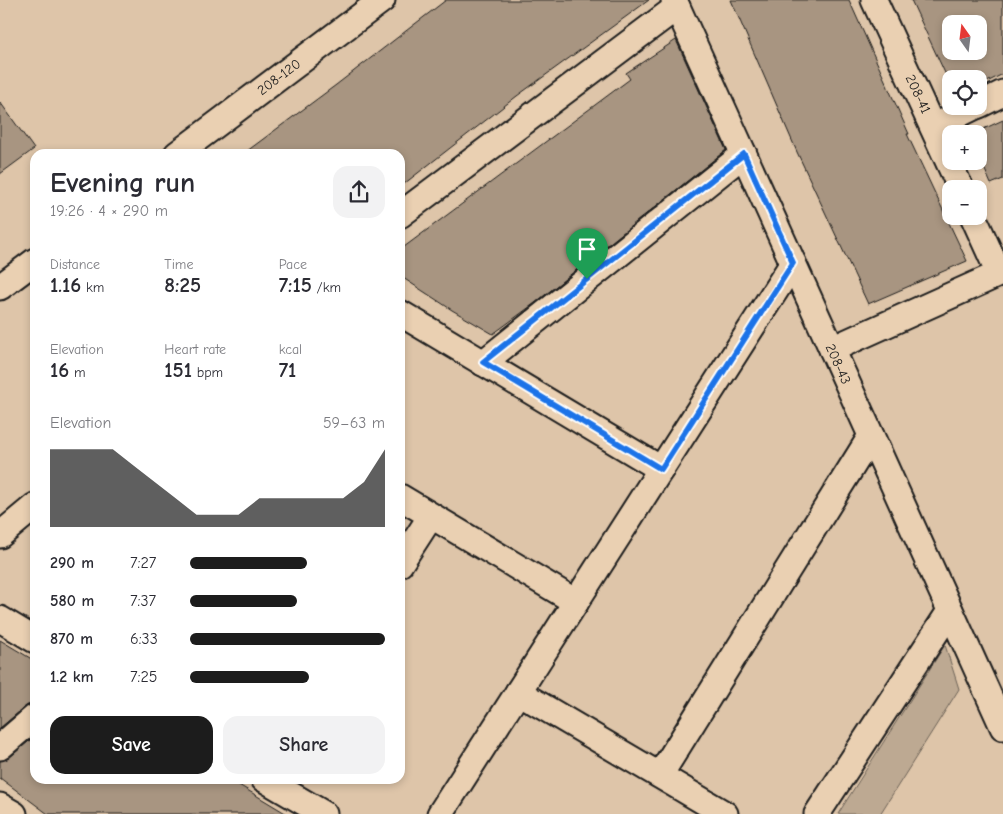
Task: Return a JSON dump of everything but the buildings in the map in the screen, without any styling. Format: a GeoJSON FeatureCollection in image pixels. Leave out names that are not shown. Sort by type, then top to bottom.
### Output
{"type":"FeatureCollection","features":[{"type":"Feature","properties":{"kind":"street","name":"208-120"},"geometry":{"type":"LineString","coordinates":[[184,149],[382,0]]}},
{"type":"Feature","properties":{"kind":"street","name":"208-41"},"geometry":{"type":"LineString","coordinates":[[874,0],[957,180]]}},
{"type":"Feature","properties":{"kind":"street"},"geometry":{"type":"LineString","coordinates":[[405,211],[675,3]]}},
{"type":"Feature","properties":{"kind":"street","name":"208-43"},"geometry":{"type":"LineString","coordinates":[[675,3],[1003,727]]}},
{"type":"Feature","properties":{"kind":"street"},"geometry":{"type":"LineString","coordinates":[[987,101],[1003,93]]}},
{"type":"Feature","properties":{"kind":"street"},"geometry":{"type":"LineString","coordinates":[[932,127],[958,115]]}},
{"type":"Feature","properties":{"kind":"street"},"geometry":{"type":"LineString","coordinates":[[483,362],[744,154]]}},
{"type":"Feature","properties":{"kind":"street"},"geometry":{"type":"LineString","coordinates":[[832,349],[1001,272],[978,225]]}},
{"type":"Feature","properties":{"kind":"street"},"geometry":{"type":"LineString","coordinates":[[440,814],[793,263]]}},
{"type":"Feature","properties":{"kind":"street"},"geometry":{"type":"LineString","coordinates":[[0,287],[30,264]]}},
{"type":"Feature","properties":{"kind":"street"},"geometry":{"type":"LineString","coordinates":[[405,316],[661,469]]}},
{"type":"Feature","properties":{"kind":"street"},"geometry":{"type":"LineString","coordinates":[[660,776],[871,436]]}},
{"type":"Feature","properties":{"kind":"street"},"geometry":{"type":"LineString","coordinates":[[405,501],[576,602]]}},
{"type":"Feature","properties":{"kind":"street"},"geometry":{"type":"LineString","coordinates":[[0,535],[30,510]]}},
{"type":"Feature","properties":{"kind":"street"},"geometry":{"type":"LineString","coordinates":[[405,556],[431,516]]}},
{"type":"Feature","properties":{"kind":"street"},"geometry":{"type":"LineString","coordinates":[[818,814],[950,611]]}},
{"type":"Feature","properties":{"kind":"street"},"geometry":{"type":"LineString","coordinates":[[0,619],[30,637]]}},
{"type":"Feature","properties":{"kind":"street"},"geometry":{"type":"LineString","coordinates":[[518,692],[725,814]]}},
{"type":"Feature","properties":{"kind":"street"},"geometry":{"type":"LineString","coordinates":[[0,747],[30,721]]}},
{"type":"Feature","properties":{"kind":"street"},"geometry":{"type":"LineString","coordinates":[[273,784],[324,814]]}},
{"type":"Feature","properties":{"kind":"street"},"geometry":{"type":"LineString","coordinates":[[0,806],[14,814]]}},
{"type":"Feature","properties":{"kind":"shaded area"},"geometry":{"type":"Polygon","coordinates":[[[945,645],[959,689],[880,814],[838,814],[945,645]]]}},
{"type":"Feature","properties":{"kind":"route"},"geometry":{"type":"LineString","coordinates":[[744,154],[793,263],[661,469],[483,362],[587,279],[744,154]]}}]}
